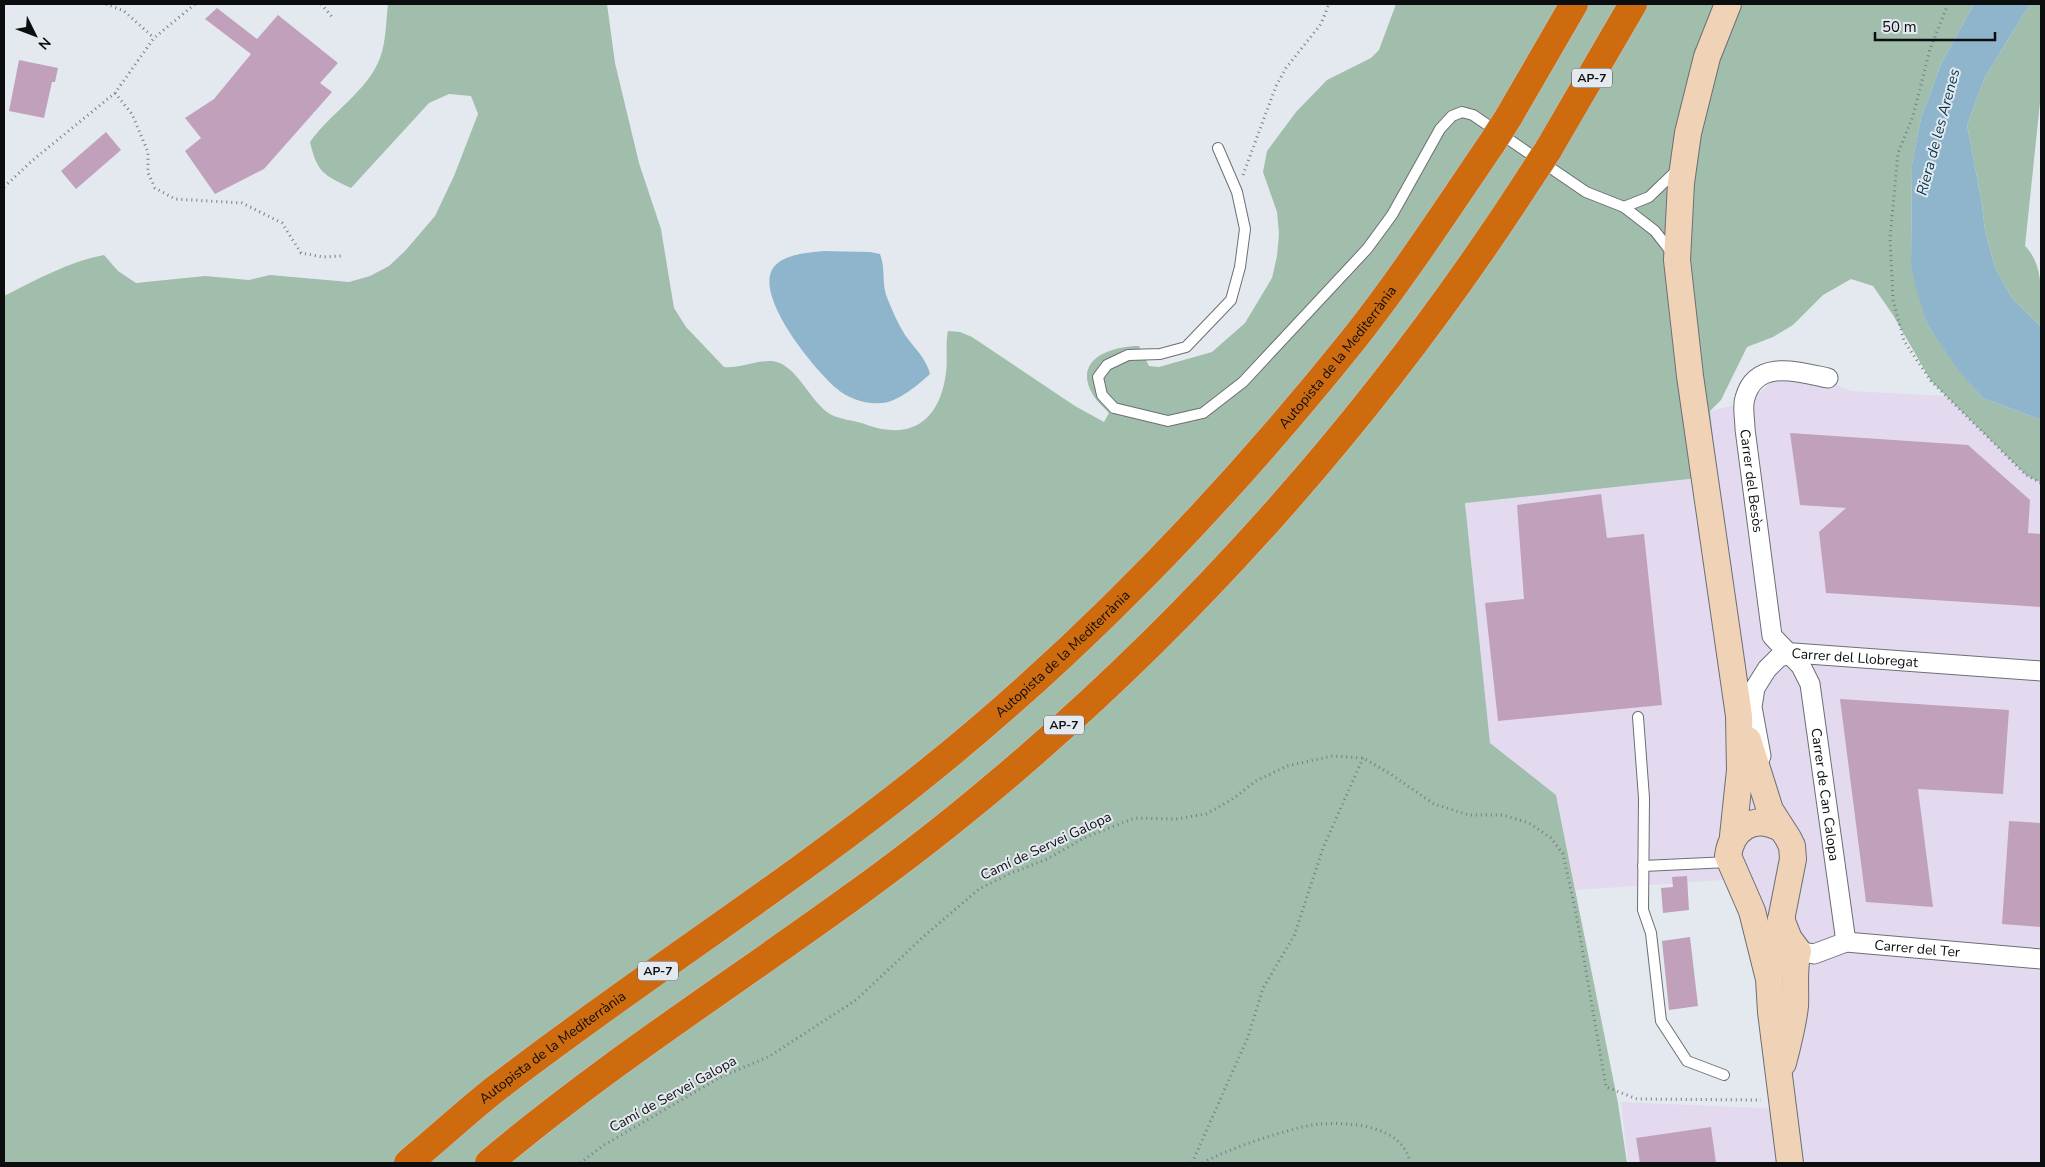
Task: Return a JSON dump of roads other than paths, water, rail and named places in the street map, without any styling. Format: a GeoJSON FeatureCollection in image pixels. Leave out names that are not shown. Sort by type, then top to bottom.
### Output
{"type":"FeatureCollection","features":[{"type":"Feature","properties":{"kind":"highway","name":"Autopista de la Mediterrània"},"geometry":{"type":"LineString","coordinates":[[408,1163],[494,1091],[913,784],[997,713],[1088,630],[1181,538],[1272,436],[1342,353],[1425,241],[1508,118],[1574,4]]}},
{"type":"Feature","properties":{"kind":"highway","name":"AP-7"},"geometry":{"type":"LineString","coordinates":[[489,1163],[521,1136],[658,1033],[867,885],[960,815],[1040,748],[1131,663],[1243,548],[1394,373],[1465,275],[1532,176],[1633,4]]}},
{"type":"Feature","properties":{"kind":"main road"},"geometry":{"type":"LineString","coordinates":[[1728,4],[1707,57],[1688,133],[1683,164],[1677,260],[1690,376],[1739,716],[1740,770],[1734,836]]}},
{"type":"Feature","properties":{"kind":"main road"},"geometry":{"type":"LineString","coordinates":[[1739,716],[1770,810],[1792,846],[1793,859],[1769,979]]}},
{"type":"Feature","properties":{"kind":"main road"},"geometry":{"type":"LineString","coordinates":[[1780,828],[1769,823],[1756,822],[1740,829],[1729,845],[1733,870],[1752,911],[1769,979],[1790,1163]]}},
{"type":"Feature","properties":{"kind":"main road"},"geometry":{"type":"LineString","coordinates":[[1733,870],[1749,885],[1764,887],[1775,883],[1789,872]]}},
{"type":"Feature","properties":{"kind":"main road"},"geometry":{"type":"LineString","coordinates":[[1780,1086],[1795,1004],[1795,961],[1798,951],[1789,939],[1781,919]]}},
{"type":"Feature","properties":{"kind":"street","name":"Carrer del Besòs"},"geometry":{"type":"LineString","coordinates":[[1790,654],[1772,636],[1745,429],[1744,400],[1750,384],[1766,372],[1786,370],[1828,378]]}},
{"type":"Feature","properties":{"kind":"street","name":"Carrer del Llobregat"},"geometry":{"type":"LineString","coordinates":[[1763,788],[1761,758],[1752,707],[1755,688],[1779,657],[1790,654],[2041,671]]}},
{"type":"Feature","properties":{"kind":"street","name":"Carrer de Can Calopa"},"geometry":{"type":"LineString","coordinates":[[1790,654],[1801,666],[1810,684],[1846,942]]}},
{"type":"Feature","properties":{"kind":"street","name":"Carrer del Ter"},"geometry":{"type":"LineString","coordinates":[[1798,951],[1814,954],[1846,942],[2041,959]]}},
{"type":"Feature","properties":{"kind":"lane"},"geometry":{"type":"LineString","coordinates":[[1218,148],[1237,192],[1246,229],[1240,267],[1230,300],[1186,347],[1160,354],[1128,354],[1107,365],[1098,377],[1102,395],[1114,408],[1168,421],[1203,413],[1243,382],[1366,249],[1392,215],[1440,129],[1452,116],[1462,112],[1473,115],[1586,192],[1624,208],[1655,231],[1677,260]]}},
{"type":"Feature","properties":{"kind":"lane"},"geometry":{"type":"LineString","coordinates":[[1624,208],[1649,197],[1683,164]]}},
{"type":"Feature","properties":{"kind":"lane"},"geometry":{"type":"LineString","coordinates":[[1638,717],[1644,798],[1644,910],[1651,933],[1661,1021],[1687,1061],[1724,1075]]}},
{"type":"Feature","properties":{"kind":"lane"},"geometry":{"type":"LineString","coordinates":[[1643,866],[1733,870]]}},
{"type":"Feature","properties":{"kind":"water","name":"Riera de les Arenes"},"geometry":{"type":"Polygon","coordinates":[[[1974,4],[2030,4],[1985,77],[1967,125],[1982,204],[1985,231],[1995,268],[2012,298],[2041,327],[2041,420],[1983,398],[1959,371],[1928,326],[1915,285],[1911,263],[1912,164],[1921,118],[1942,62],[1974,4]]]}},
{"type":"Feature","properties":{"kind":"water"},"geometry":{"type":"Polygon","coordinates":[[[823,251],[880,254],[888,300],[902,331],[923,358],[930,374],[914,388],[895,400],[870,403],[851,398],[840,392],[826,379],[802,350],[779,314],[769,281],[773,268],[777,263],[789,257],[823,251]]]}}]}
